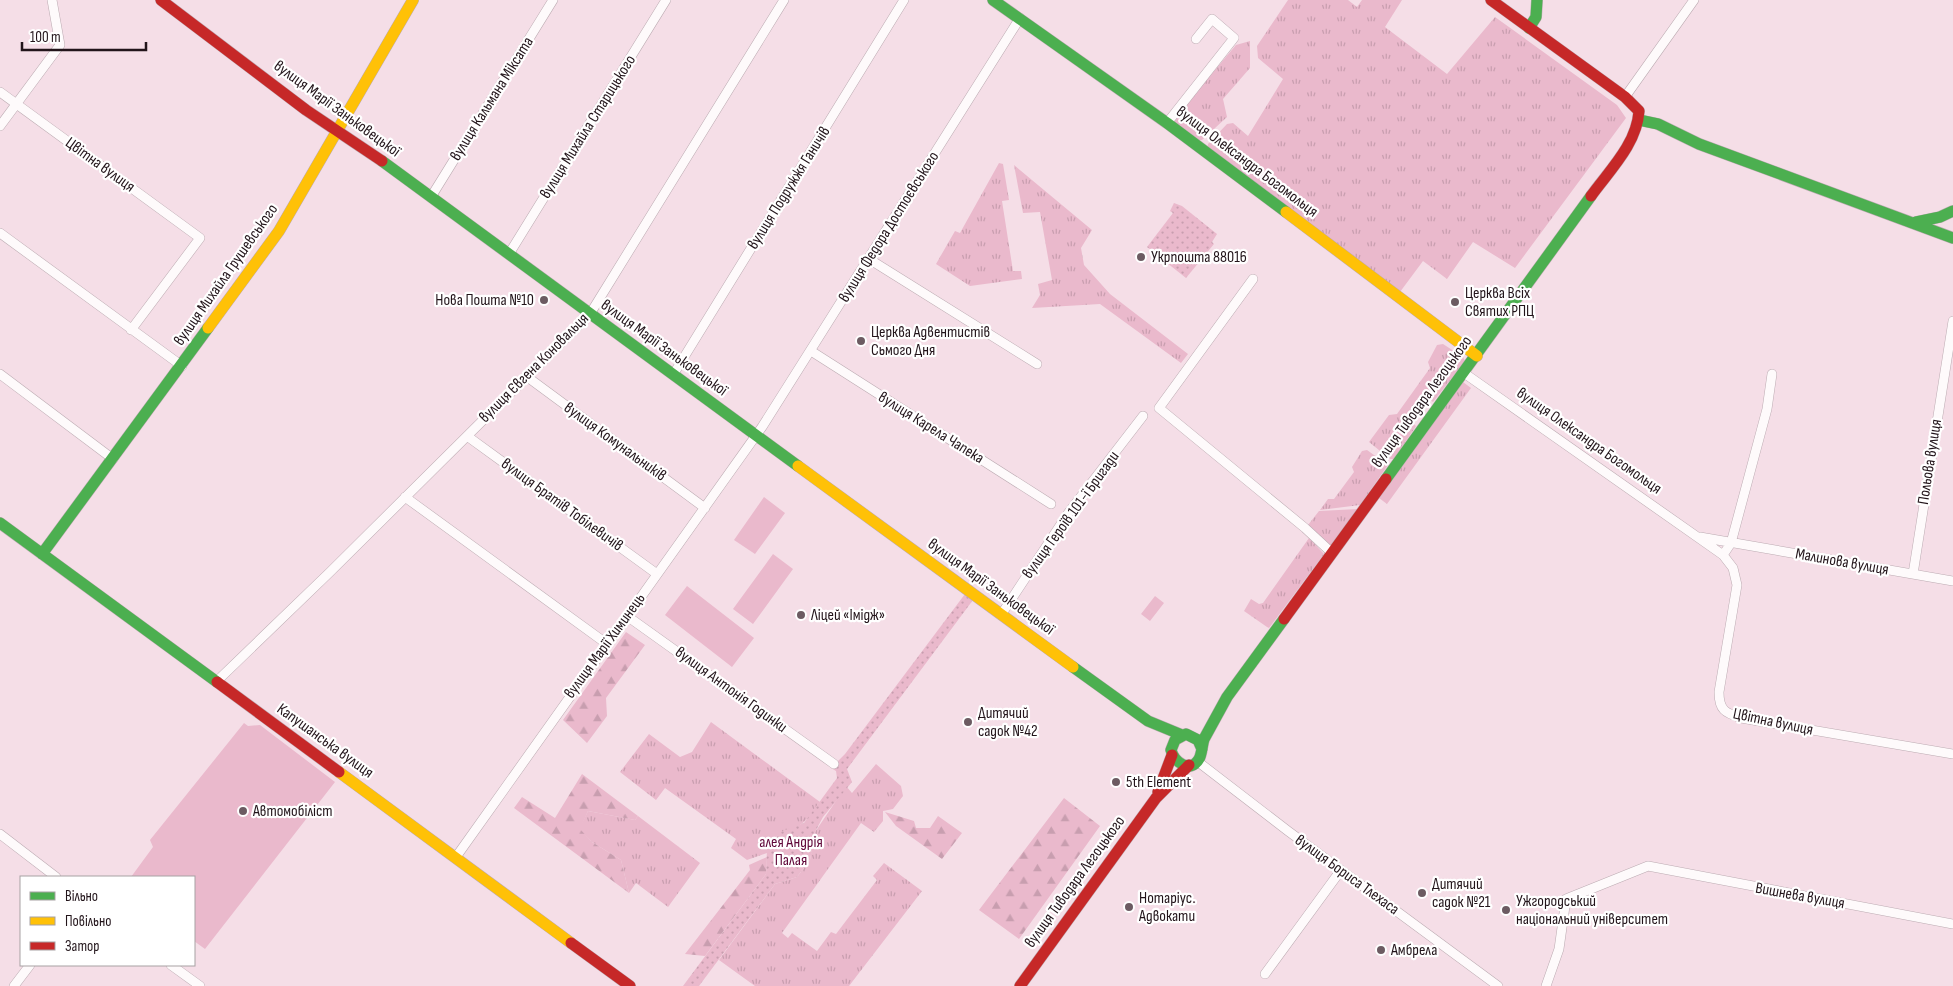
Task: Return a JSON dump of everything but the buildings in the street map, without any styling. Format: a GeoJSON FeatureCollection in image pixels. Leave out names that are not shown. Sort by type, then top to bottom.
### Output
{"type":"FeatureCollection","features":[{"type":"Feature","properties":{"kind":"street"},"geometry":{"type":"LineString","coordinates":[[0,126],[60,45],[52,0]]}},
{"type":"Feature","properties":{"kind":"street","name":"вулиця Марії Заньковецької"},"geometry":{"type":"LineString","coordinates":[[161,0],[337,131],[431,197],[1148,721],[1170,732],[1184,734]]}},
{"type":"Feature","properties":{"kind":"street","name":"вулиця Михайла Грушевського"},"geometry":{"type":"LineString","coordinates":[[42,554],[279,232],[413,0]]}},
{"type":"Feature","properties":{"kind":"street","name":"вулиця Кальмана Міксата"},"geometry":{"type":"LineString","coordinates":[[431,197],[553,0]]}},
{"type":"Feature","properties":{"kind":"street","name":"вулиця Михайла Старицького"},"geometry":{"type":"LineString","coordinates":[[509,254],[666,0]]}},
{"type":"Feature","properties":{"kind":"street","name":"вулиця Євгена Коновальця"},"geometry":{"type":"LineString","coordinates":[[217,681],[590,314],[784,0]]}},
{"type":"Feature","properties":{"kind":"street","name":"вулиця Подружжя Ганичів"},"geometry":{"type":"LineString","coordinates":[[673,375],[904,0]]}},
{"type":"Feature","properties":{"kind":"street","name":"вулиця Олександра Богомольця"},"geometry":{"type":"LineString","coordinates":[[993,0],[1167,123],[1477,356]]}},
{"type":"Feature","properties":{"kind":"street"},"geometry":{"type":"LineString","coordinates":[[1491,0],[1626,97],[1636,107],[1639,120],[1658,124],[1699,144],[1916,222],[1953,238]]}},
{"type":"Feature","properties":{"kind":"street"},"geometry":{"type":"LineString","coordinates":[[1529,28],[1536,17],[1537,0]]}},
{"type":"Feature","properties":{"kind":"street"},"geometry":{"type":"LineString","coordinates":[[1626,97],[1694,0]]}},
{"type":"Feature","properties":{"kind":"street","name":"вулиця Федора Достоєвського"},"geometry":{"type":"LineString","coordinates":[[756,436],[811,352],[1020,18]]}},
{"type":"Feature","properties":{"kind":"street"},"geometry":{"type":"LineString","coordinates":[[1167,123],[1234,38],[1212,19],[1196,39]]}},
{"type":"Feature","properties":{"kind":"street","name":"Цвітна вулиця"},"geometry":{"type":"LineString","coordinates":[[0,92],[200,238],[131,330]]}},
{"type":"Feature","properties":{"kind":"street","name":"вулиця Тиводара Легоцького"},"geometry":{"type":"LineString","coordinates":[[1202,749],[1203,741],[1225,701],[1477,356],[1630,142],[1639,120]]}},
{"type":"Feature","properties":{"kind":"street"},"geometry":{"type":"LineString","coordinates":[[1916,222],[1940,217],[1953,211]]}},
{"type":"Feature","properties":{"kind":"street"},"geometry":{"type":"LineString","coordinates":[[0,233],[182,366]]}},
{"type":"Feature","properties":{"kind":"street"},"geometry":{"type":"LineString","coordinates":[[869,259],[1037,364]]}},
{"type":"Feature","properties":{"kind":"street"},"geometry":{"type":"LineString","coordinates":[[1253,279],[1159,408],[1305,528],[1332,553]]}},
{"type":"Feature","properties":{"kind":"street","name":"Польова вулиця"},"geometry":{"type":"LineString","coordinates":[[1913,574],[1953,321]]}},
{"type":"Feature","properties":{"kind":"street","name":"вулиця Карела Чапека"},"geometry":{"type":"LineString","coordinates":[[811,352],[1051,504]]}},
{"type":"Feature","properties":{"kind":"street","name":"вулиця Олександра Богомольця"},"geometry":{"type":"LineString","coordinates":[[1464,373],[1723,555]]}},
{"type":"Feature","properties":{"kind":"street"},"geometry":{"type":"LineString","coordinates":[[0,374],[113,459]]}},
{"type":"Feature","properties":{"kind":"street"},"geometry":{"type":"LineString","coordinates":[[1723,555],[1731,543],[1767,409],[1772,374]]}},
{"type":"Feature","properties":{"kind":"street","name":"вулиця Комунальників"},"geometry":{"type":"LineString","coordinates":[[526,376],[705,508]]}},
{"type":"Feature","properties":{"kind":"street","name":"вулиця Героїв 101-ї Бригади"},"geometry":{"type":"LineString","coordinates":[[1001,615],[1069,512],[1143,416]]}},
{"type":"Feature","properties":{"kind":"street","name":"вулиця Братів Тобілевичів"},"geometry":{"type":"LineString","coordinates":[[467,436],[657,574]]}},
{"type":"Feature","properties":{"kind":"street","name":"вулиця Марії Химинець"},"geometry":{"type":"LineString","coordinates":[[456,857],[756,436]]}},
{"type":"Feature","properties":{"kind":"street"},"geometry":{"type":"LineString","coordinates":[[405,497],[607,644]]}},
{"type":"Feature","properties":{"kind":"street","name":"Капушанська вулиця"},"geometry":{"type":"LineString","coordinates":[[0,523],[630,986]]}},
{"type":"Feature","properties":{"kind":"street","name":"Малинова вулиця"},"geometry":{"type":"LineString","coordinates":[[1695,536],[1953,581]]}},
{"type":"Feature","properties":{"kind":"street","name":"Цвітна вулиця"},"geometry":{"type":"LineString","coordinates":[[1723,555],[1733,568],[1737,585],[1719,692],[1722,709],[1742,718],[1953,754]]}},
{"type":"Feature","properties":{"kind":"street","name":"вулиця Антонія Годинки"},"geometry":{"type":"LineString","coordinates":[[628,616],[834,764]]}},
{"type":"Feature","properties":{"kind":"street","name":"вулиця Тиводара Легоцького"},"geometry":{"type":"LineString","coordinates":[[1184,734],[1200,726],[1225,701]]}},
{"type":"Feature","properties":{"kind":"street","name":"вулиця Марії Заньковецької"},"geometry":{"type":"LineString","coordinates":[[1148,721],[1171,752]]}},
{"type":"Feature","properties":{"kind":"street"},"geometry":{"type":"LineString","coordinates":[[1184,734],[1198,740],[1202,749],[1193,763],[1179,764],[1171,752],[1175,740],[1184,734]]}},
{"type":"Feature","properties":{"kind":"street","name":"вулиця Тиводара Легоцького"},"geometry":{"type":"LineString","coordinates":[[1156,798],[1171,752]]}},
{"type":"Feature","properties":{"kind":"street","name":"вулиця Тиводара Легоцького"},"geometry":{"type":"LineString","coordinates":[[1020,986],[1156,798],[1193,763]]}},
{"type":"Feature","properties":{"kind":"street","name":"вулиця Бориса Тлехаса"},"geometry":{"type":"LineString","coordinates":[[1193,763],[1498,986]]}},
{"type":"Feature","properties":{"kind":"street"},"geometry":{"type":"LineString","coordinates":[[3,836],[55,876]]}},
{"type":"Feature","properties":{"kind":"street","name":"Вишнева вулиця"},"geometry":{"type":"LineString","coordinates":[[1546,986],[1559,948],[1565,916],[1566,898],[1648,866],[1953,924]]}},
{"type":"Feature","properties":{"kind":"street"},"geometry":{"type":"LineString","coordinates":[[1265,974],[1341,870]]}},
{"type":"Feature","properties":{"kind":"street"},"geometry":{"type":"LineString","coordinates":[[14,986],[29,966]]}},
{"type":"Feature","properties":{"kind":"street"},"geometry":{"type":"LineString","coordinates":[[172,966],[200,986]]}},
{"type":"Feature","properties":{"kind":"green space"},"geometry":{"type":"Polygon","coordinates":[[[1288,0],[1348,0],[1357,7],[1362,0],[1402,0],[1385,27],[1447,74],[1495,17],[1617,105],[1626,118],[1515,268],[1473,242],[1447,279],[1423,261],[1400,292],[1207,149],[1208,144],[1227,124],[1233,123],[1248,136],[1283,79],[1258,58],[1257,46],[1288,0]]]}},
{"type":"Feature","properties":{"kind":"green space"},"geometry":{"type":"Polygon","coordinates":[[[1250,41],[1250,68],[1223,99],[1227,117],[1202,140],[1197,140],[1172,121],[1236,45],[1250,41]]]}},
{"type":"Feature","properties":{"kind":"green space"},"geometry":{"type":"Polygon","coordinates":[[[999,163],[1003,164],[1009,200],[1002,201],[1013,271],[1021,271],[1022,279],[970,286],[936,264],[955,231],[960,233],[999,163]]]}},
{"type":"Feature","properties":{"kind":"green space"},"geometry":{"type":"Polygon","coordinates":[[[1014,165],[1092,230],[1081,248],[1084,265],[1110,294],[1188,354],[1181,363],[1100,304],[1032,308],[1040,295],[1038,284],[1052,280],[1040,212],[1023,213],[1014,165]]]}},
{"type":"Feature","properties":{"kind":"green space"},"geometry":{"type":"Polygon","coordinates":[[[1174,203],[1182,206],[1217,234],[1212,242],[1214,244],[1186,278],[1147,247],[1173,213],[1170,211],[1174,203]]]}},
{"type":"Feature","properties":{"kind":"green space"},"geometry":{"type":"Polygon","coordinates":[[[1443,344],[1463,357],[1465,361],[1433,402],[1426,397],[1409,420],[1416,426],[1394,459],[1390,459],[1369,442],[1389,415],[1397,414],[1430,368],[1428,362],[1437,345],[1443,344]]]}},
{"type":"Feature","properties":{"kind":"green space"},"geometry":{"type":"Polygon","coordinates":[[[1463,382],[1471,388],[1387,504],[1379,498],[1463,382]]]}},
{"type":"Feature","properties":{"kind":"green space"},"geometry":{"type":"Polygon","coordinates":[[[1367,450],[1388,465],[1360,505],[1320,510],[1328,499],[1334,499],[1354,472],[1352,467],[1362,451],[1367,450]]]}},
{"type":"Feature","properties":{"kind":"green space"},"geometry":{"type":"Polygon","coordinates":[[[764,497],[785,513],[755,554],[734,540],[764,497]]]}},
{"type":"Feature","properties":{"kind":"green space"},"geometry":{"type":"Polygon","coordinates":[[[1358,509],[1331,545],[1308,525],[1319,511],[1358,509]]]}},
{"type":"Feature","properties":{"kind":"green space"},"geometry":{"type":"Polygon","coordinates":[[[1309,538],[1324,554],[1269,628],[1244,611],[1251,599],[1259,604],[1263,603],[1309,538]]]}},
{"type":"Feature","properties":{"kind":"green space"},"geometry":{"type":"Polygon","coordinates":[[[773,554],[793,569],[753,624],[733,609],[773,554]]]}},
{"type":"Feature","properties":{"kind":"green space"},"geometry":{"type":"Polygon","coordinates":[[[687,586],[754,638],[732,667],[665,615],[687,586]]]}},
{"type":"Feature","properties":{"kind":"green space","name":"алея Андрія Палая"},"geometry":{"type":"Polygon","coordinates":[[[965,594],[973,600],[847,769],[852,782],[823,817],[815,832],[810,860],[797,877],[775,884],[699,986],[683,986],[766,874],[767,849],[780,832],[804,823],[837,778],[836,771],[831,768],[845,754],[965,594]]]}},
{"type":"Feature","properties":{"kind":"green space"},"geometry":{"type":"Polygon","coordinates":[[[1155,596],[1164,603],[1150,621],[1141,614],[1155,596]]]}},
{"type":"Feature","properties":{"kind":"green space"},"geometry":{"type":"Polygon","coordinates":[[[626,632],[645,645],[606,698],[607,716],[587,743],[563,720],[626,632]]]}},
{"type":"Feature","properties":{"kind":"green space"},"geometry":{"type":"Polygon","coordinates":[[[711,722],[820,802],[800,825],[772,840],[767,853],[747,860],[731,848],[736,839],[665,788],[656,800],[620,772],[649,734],[680,757],[692,752],[711,722]]]}},
{"type":"Feature","properties":{"kind":"green space","name":"Автомобіліст"},"geometry":{"type":"Polygon","coordinates":[[[244,723],[248,726],[260,725],[335,782],[205,949],[195,942],[195,876],[132,876],[153,847],[150,840],[244,723]]]}},
{"type":"Feature","properties":{"kind":"green space"},"geometry":{"type":"Polygon","coordinates":[[[876,764],[901,786],[903,796],[893,809],[883,811],[883,821],[874,832],[861,823],[782,933],[788,938],[792,933],[817,951],[831,932],[836,934],[877,880],[873,876],[884,863],[922,891],[849,986],[755,986],[719,960],[775,884],[797,877],[810,860],[815,832],[846,786],[852,793],[876,764]]]}},
{"type":"Feature","properties":{"kind":"green space"},"geometry":{"type":"Polygon","coordinates":[[[582,774],[638,816],[635,820],[588,811],[580,829],[592,842],[621,860],[629,893],[514,808],[522,797],[555,818],[582,774]]]}},
{"type":"Feature","properties":{"kind":"green space"},"geometry":{"type":"Polygon","coordinates":[[[1064,798],[1100,826],[1019,939],[979,910],[1064,798]]]}},
{"type":"Feature","properties":{"kind":"green space"},"geometry":{"type":"Polygon","coordinates":[[[588,811],[635,820],[638,816],[700,863],[668,907],[636,883],[629,893],[621,860],[592,842],[579,829],[588,811]]]}},
{"type":"Feature","properties":{"kind":"green space"},"geometry":{"type":"Polygon","coordinates":[[[885,812],[914,821],[916,828],[930,828],[938,816],[962,833],[942,859],[896,826],[885,812]]]}},
{"type":"Feature","properties":{"kind":"green space"},"geometry":{"type":"Polygon","coordinates":[[[767,857],[766,874],[705,956],[685,954],[750,870],[749,865],[767,857]]]}},
{"type":"Feature","properties":{"kind":"traffic: fast"},"geometry":{"type":"LineString","coordinates":[[993,0],[1167,123],[1286,212]]}},
{"type":"Feature","properties":{"kind":"traffic: fast"},"geometry":{"type":"LineString","coordinates":[[1529,28],[1536,17],[1537,0]]}},
{"type":"Feature","properties":{"kind":"traffic: fast"},"geometry":{"type":"LineString","coordinates":[[1639,120],[1658,124],[1699,144],[1953,238]]}},
{"type":"Feature","properties":{"kind":"traffic: fast"},"geometry":{"type":"LineString","coordinates":[[382,161],[798,466]]}},
{"type":"Feature","properties":{"kind":"traffic: fast"},"geometry":{"type":"LineString","coordinates":[[1386,479],[1591,196]]}},
{"type":"Feature","properties":{"kind":"traffic: fast"},"geometry":{"type":"LineString","coordinates":[[1916,222],[1940,217],[1953,211]]}},
{"type":"Feature","properties":{"kind":"traffic: fast"},"geometry":{"type":"LineString","coordinates":[[42,554],[208,328]]}},
{"type":"Feature","properties":{"kind":"traffic: fast"},"geometry":{"type":"LineString","coordinates":[[0,523],[217,682]]}},
{"type":"Feature","properties":{"kind":"traffic: fast"},"geometry":{"type":"LineString","coordinates":[[1202,749],[1198,740],[1186,734],[1175,740],[1171,750],[1175,759],[1183,765],[1191,766],[1199,759],[1200,757],[1202,749],[1204,739],[1227,697],[1284,619]]}},
{"type":"Feature","properties":{"kind":"traffic: fast"},"geometry":{"type":"LineString","coordinates":[[1073,667],[1148,721],[1182,735]]}},
{"type":"Feature","properties":{"kind":"traffic: slow"},"geometry":{"type":"LineString","coordinates":[[208,328],[279,231],[413,0]]}},
{"type":"Feature","properties":{"kind":"traffic: slow"},"geometry":{"type":"LineString","coordinates":[[1286,212],[1477,356]]}},
{"type":"Feature","properties":{"kind":"traffic: slow"},"geometry":{"type":"LineString","coordinates":[[798,466],[1073,667]]}},
{"type":"Feature","properties":{"kind":"traffic: slow"},"geometry":{"type":"LineString","coordinates":[[339,772],[571,943]]}},
{"type":"Feature","properties":{"kind":"traffic: jam"},"geometry":{"type":"LineString","coordinates":[[161,0],[306,110],[382,161]]}},
{"type":"Feature","properties":{"kind":"traffic: jam"},"geometry":{"type":"LineString","coordinates":[[1491,0],[1625,97],[1639,111],[1637,123],[1628,146],[1591,196]]}},
{"type":"Feature","properties":{"kind":"traffic: jam"},"geometry":{"type":"LineString","coordinates":[[1284,619],[1386,479]]}},
{"type":"Feature","properties":{"kind":"traffic: jam"},"geometry":{"type":"LineString","coordinates":[[217,682],[339,772]]}},
{"type":"Feature","properties":{"kind":"traffic: jam"},"geometry":{"type":"LineString","coordinates":[[1158,792],[1172,755]]}},
{"type":"Feature","properties":{"kind":"traffic: jam"},"geometry":{"type":"LineString","coordinates":[[1020,986],[1156,798],[1189,765]]}},
{"type":"Feature","properties":{"kind":"traffic: jam"},"geometry":{"type":"LineString","coordinates":[[571,943],[630,986]]}},
{"type":"Feature","properties":{"kind":"place","name":"Укрпошта 88016"},"geometry":{"type":"Point","coordinates":[1141,257]}},
{"type":"Feature","properties":{"kind":"place","name":"Нова Пошта №10"},"geometry":{"type":"Point","coordinates":[544,300]}},
{"type":"Feature","properties":{"kind":"place","name":"Церква Всіх Святих РПЦ"},"geometry":{"type":"Point","coordinates":[1455,302]}},
{"type":"Feature","properties":{"kind":"place","name":"Церква Адвентистів Сьмого Дня"},"geometry":{"type":"Point","coordinates":[861,341]}},
{"type":"Feature","properties":{"kind":"place","name":"Ліцей «Імідж»"},"geometry":{"type":"Point","coordinates":[801,615]}},
{"type":"Feature","properties":{"kind":"place","name":"Дитячий садок №42"},"geometry":{"type":"Point","coordinates":[968,722]}},
{"type":"Feature","properties":{"kind":"place","name":"5th Element"},"geometry":{"type":"Point","coordinates":[1116,782]}},
{"type":"Feature","properties":{"kind":"place","name":"Автомобіліст"},"geometry":{"type":"Point","coordinates":[243,811]}},
{"type":"Feature","properties":{"kind":"place","name":"Дитячий садок №21"},"geometry":{"type":"Point","coordinates":[1422,893]}},
{"type":"Feature","properties":{"kind":"place","name":"Нотаріус. Адвокати"},"geometry":{"type":"Point","coordinates":[1129,907]}},
{"type":"Feature","properties":{"kind":"place","name":"Ужгородський національний університет"},"geometry":{"type":"Point","coordinates":[1506,910]}},
{"type":"Feature","properties":{"kind":"place","name":"Амбрела"},"geometry":{"type":"Point","coordinates":[1381,950]}}]}
